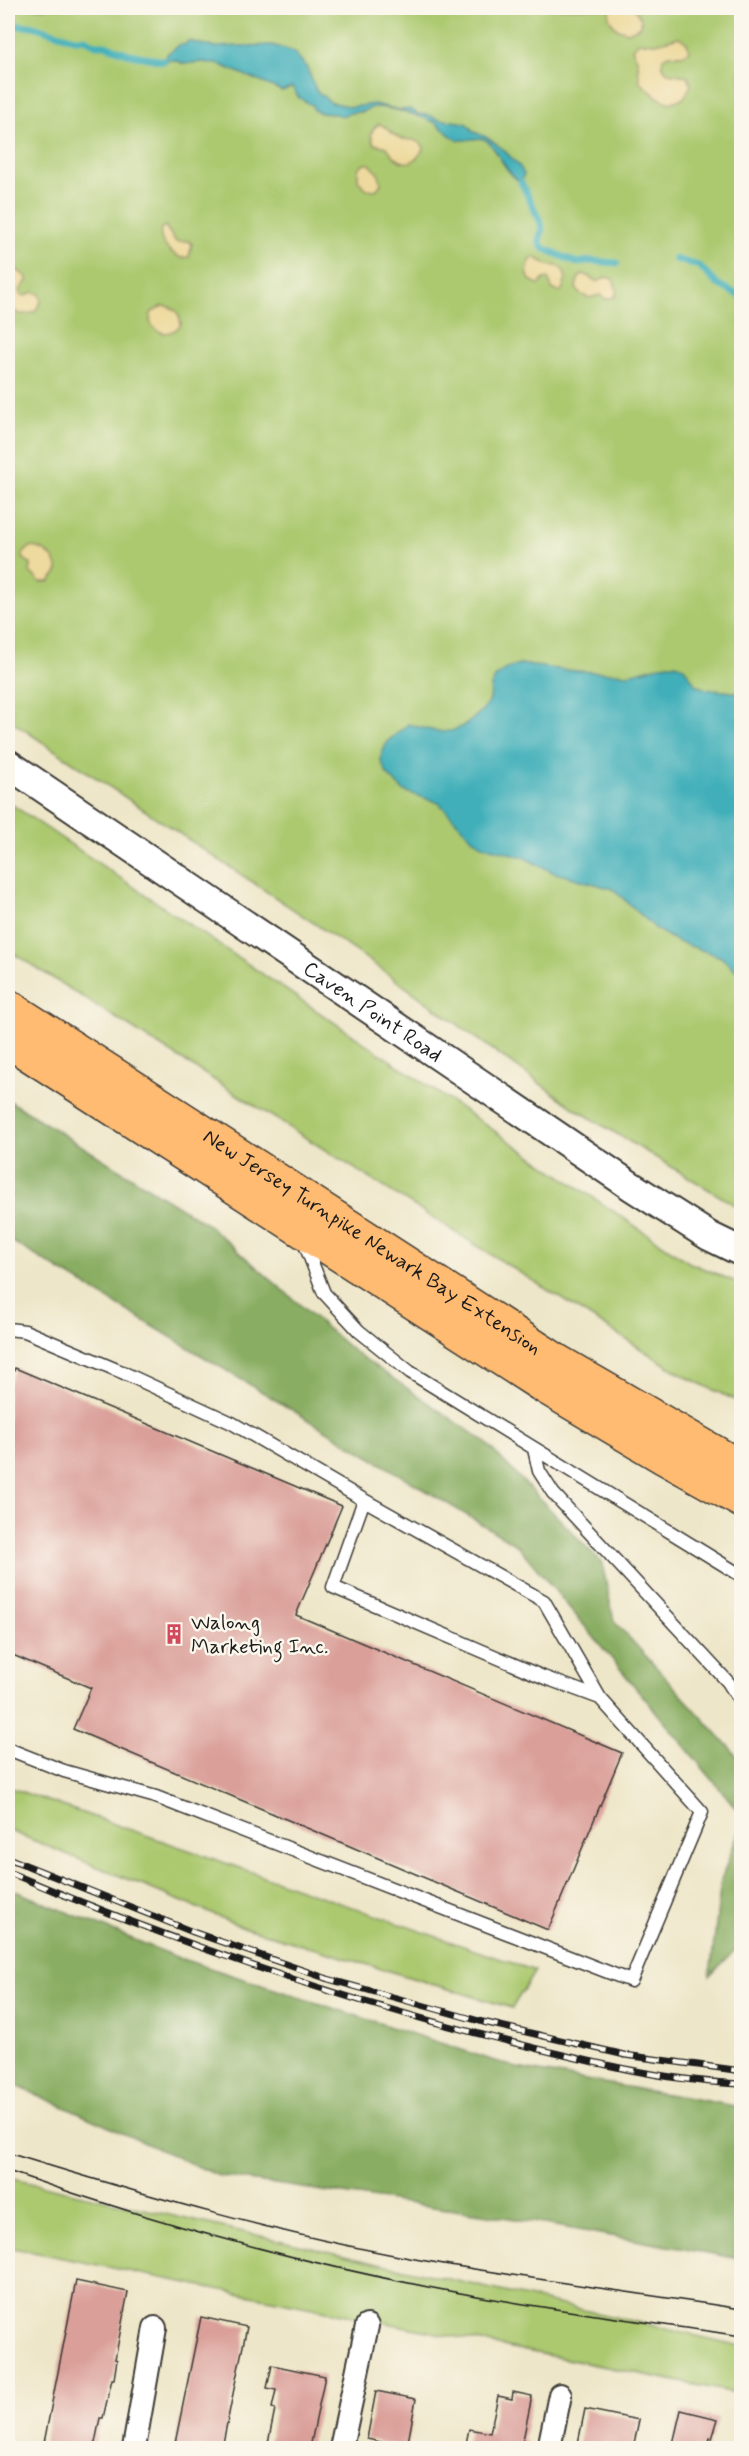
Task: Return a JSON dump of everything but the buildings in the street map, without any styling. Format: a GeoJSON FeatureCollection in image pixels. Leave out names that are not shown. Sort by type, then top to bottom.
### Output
{"type":"FeatureCollection","features":[{"type":"Feature","properties":{"kind":"highway","name":"New Jersey Turnpike Newark Bay Extension"},"geometry":{"type":"LineString","coordinates":[[8,1006],[559,1362],[741,1468]]}},
{"type":"Feature","properties":{"kind":"highway","name":"New Jersey Turnpike Newark Bay Extension"},"geometry":{"type":"LineString","coordinates":[[8,1041],[540,1384],[741,1501]]}},
{"type":"Feature","properties":{"kind":"street","name":"Caven Point Road"},"geometry":{"type":"LineString","coordinates":[[8,764],[631,1186],[709,1236],[741,1252]]}},
{"type":"Feature","properties":{"kind":"street"},"geometry":{"type":"LineString","coordinates":[[341,2448],[367,2326]]}},
{"type":"Feature","properties":{"kind":"street"},"geometry":{"type":"LineString","coordinates":[[134,2448],[155,2328]]}},
{"type":"Feature","properties":{"kind":"street"},"geometry":{"type":"LineString","coordinates":[[549,2448],[560,2395]]}},
{"type":"Feature","properties":{"kind":"lane"},"geometry":{"type":"LineString","coordinates":[[300,1229],[324,1293],[359,1331],[410,1372],[741,1576]]}},
{"type":"Feature","properties":{"kind":"lane"},"geometry":{"type":"LineString","coordinates":[[8,1329],[25,1331],[124,1373],[232,1423],[544,1601],[600,1698],[702,1812],[631,1981],[156,1797],[64,1771],[8,1749]]}},
{"type":"Feature","properties":{"kind":"lane"},"geometry":{"type":"LineString","coordinates":[[534,1449],[539,1471],[553,1493],[728,1682],[741,1704]]}},
{"type":"Feature","properties":{"kind":"lane"},"geometry":{"type":"LineString","coordinates":[[364,1500],[333,1587],[543,1677],[600,1698]]}},
{"type":"Feature","properties":{"kind":"green space"},"geometry":{"type":"Polygon","coordinates":[[[8,8],[741,8],[741,1209],[574,1108],[357,952],[8,719],[8,8]]]}},
{"type":"Feature","properties":{"kind":"green space"},"geometry":{"type":"Polygon","coordinates":[[[8,802],[690,1263],[741,1284],[741,1403],[684,1376],[8,950],[8,802]]]}},
{"type":"Feature","properties":{"kind":"green space"},"geometry":{"type":"Polygon","coordinates":[[[8,1100],[207,1224],[352,1350],[485,1442],[602,1563],[614,1621],[741,1760],[741,1814],[518,1546],[8,1239],[8,1100]]]}},
{"type":"Feature","properties":{"kind":"green space"},"geometry":{"type":"Polygon","coordinates":[[[8,1787],[535,1971],[512,2008],[246,1928],[8,1830],[8,1787]]]}},
{"type":"Feature","properties":{"kind":"green space"},"geometry":{"type":"Polygon","coordinates":[[[741,1825],[741,1944],[710,1976],[721,1880],[741,1825]]]}},
{"type":"Feature","properties":{"kind":"green space"},"geometry":{"type":"Polygon","coordinates":[[[8,1888],[179,1958],[517,2068],[741,2107],[741,2259],[516,2219],[219,2176],[8,2082],[8,1888]]]}},
{"type":"Feature","properties":{"kind":"green space"},"geometry":{"type":"Polygon","coordinates":[[[8,2178],[741,2346],[741,2394],[8,2247],[8,2178]]]}},
{"type":"Feature","properties":{"kind":"sand"},"geometry":{"type":"Polygon","coordinates":[[[610,8],[634,8],[641,19],[641,26],[628,32],[616,28],[609,18],[610,8]]]}},
{"type":"Feature","properties":{"kind":"sand"},"geometry":{"type":"Polygon","coordinates":[[[679,37],[687,43],[689,51],[666,56],[663,58],[662,65],[668,73],[688,76],[691,85],[684,98],[670,103],[657,97],[639,80],[638,61],[632,49],[639,42],[656,43],[679,37]]]}},
{"type":"Feature","properties":{"kind":"sand"},"geometry":{"type":"Polygon","coordinates":[[[379,124],[400,138],[420,143],[424,147],[420,154],[410,162],[401,161],[387,147],[374,144],[371,134],[379,124]]]}},
{"type":"Feature","properties":{"kind":"sand"},"geometry":{"type":"Polygon","coordinates":[[[363,164],[370,164],[379,175],[381,184],[376,190],[367,189],[358,181],[358,169],[363,164]]]}},
{"type":"Feature","properties":{"kind":"sand"},"geometry":{"type":"Polygon","coordinates":[[[165,226],[176,242],[189,241],[192,244],[189,257],[181,258],[165,246],[161,238],[161,228],[165,226]]]}},
{"type":"Feature","properties":{"kind":"sand"},"geometry":{"type":"Polygon","coordinates":[[[534,257],[563,270],[566,278],[562,290],[559,292],[552,289],[548,278],[539,285],[530,280],[528,268],[534,257]]]}},
{"type":"Feature","properties":{"kind":"sand"},"geometry":{"type":"Polygon","coordinates":[[[15,271],[19,271],[27,278],[20,290],[21,295],[25,296],[33,292],[40,294],[41,302],[35,312],[20,314],[11,307],[8,280],[15,271]]]}},
{"type":"Feature","properties":{"kind":"sand"},"geometry":{"type":"Polygon","coordinates":[[[584,274],[597,282],[606,277],[613,279],[617,290],[615,297],[606,299],[600,295],[589,298],[580,294],[576,286],[579,278],[584,274]]]}},
{"type":"Feature","properties":{"kind":"sand"},"geometry":{"type":"Polygon","coordinates":[[[162,306],[173,309],[178,314],[181,325],[168,333],[160,332],[150,322],[151,313],[162,306]]]}},
{"type":"Feature","properties":{"kind":"sand"},"geometry":{"type":"Polygon","coordinates":[[[30,547],[44,551],[55,561],[58,571],[49,582],[40,582],[30,572],[31,564],[23,558],[23,554],[30,547]]]}},
{"type":"Feature","properties":{"kind":"water"},"geometry":{"type":"Polygon","coordinates":[[[188,41],[214,47],[272,45],[294,52],[307,68],[316,90],[330,102],[351,107],[374,104],[400,110],[410,109],[418,114],[429,115],[437,119],[466,123],[474,132],[503,149],[520,167],[524,174],[521,182],[512,175],[486,141],[478,138],[456,139],[437,123],[420,117],[398,110],[376,107],[342,116],[321,113],[299,98],[292,87],[282,91],[221,65],[203,62],[184,64],[175,60],[163,61],[168,53],[181,44],[185,45],[188,41]]]}},
{"type":"Feature","properties":{"kind":"water"},"geometry":{"type":"Polygon","coordinates":[[[521,664],[564,670],[629,674],[667,664],[676,664],[684,667],[696,685],[706,689],[741,693],[741,975],[721,957],[676,941],[657,930],[613,889],[552,872],[523,857],[484,846],[472,838],[439,803],[404,791],[387,774],[381,761],[382,753],[388,741],[408,724],[442,732],[457,729],[473,719],[488,704],[491,686],[497,676],[508,668],[521,664]]]}},
{"type":"Feature","properties":{"kind":"waterway"},"geometry":{"type":"LineString","coordinates":[[8,19],[18,26],[33,26],[74,39],[85,39],[96,45],[105,45],[129,54],[163,61]]}},
{"type":"Feature","properties":{"kind":"waterway"},"geometry":{"type":"LineString","coordinates":[[521,182],[541,223],[539,241],[543,248],[577,263],[590,261],[617,263]]}},
{"type":"Feature","properties":{"kind":"waterway"},"geometry":{"type":"LineString","coordinates":[[675,259],[699,266],[717,284],[742,297]]}},
{"type":"Feature","properties":{"kind":"tram line"},"geometry":{"type":"LineString","coordinates":[[8,2153],[267,2227],[373,2251],[505,2274],[742,2309]]}},
{"type":"Feature","properties":{"kind":"tram line"},"geometry":{"type":"LineString","coordinates":[[8,2171],[215,2236],[374,2276],[506,2301],[742,2336]]}},
{"type":"Feature","properties":{"kind":"railway"},"geometry":{"type":"LineString","coordinates":[[8,1858],[193,1932],[328,1979],[483,2022],[625,2055],[742,2071]]}},
{"type":"Feature","properties":{"kind":"railway"},"geometry":{"type":"LineString","coordinates":[[8,1872],[196,1946],[388,2009],[601,2064],[685,2079],[742,2084]]}},
{"type":"Feature","properties":{"kind":"place","name":"Walong Marketing Inc."},"geometry":{"type":"Point","coordinates":[174,1634]}}]}
